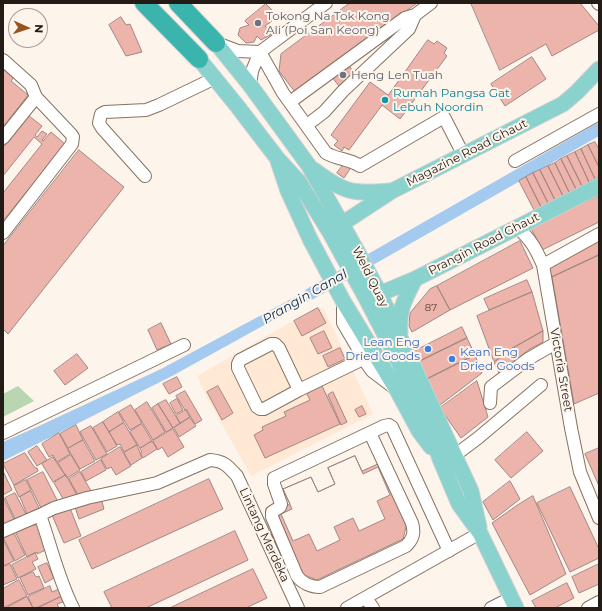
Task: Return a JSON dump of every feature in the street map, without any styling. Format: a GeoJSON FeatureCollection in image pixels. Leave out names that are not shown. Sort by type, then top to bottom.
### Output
{"type":"FeatureCollection","features":[{"type":"Feature","properties":{"kind":"highway"},"geometry":{"type":"LineString","coordinates":[[144,3],[199,59]]}},
{"type":"Feature","properties":{"kind":"highway"},"geometry":{"type":"LineString","coordinates":[[178,3],[216,43]]}},
{"type":"Feature","properties":{"kind":"main road","name":"Weld Quay"},"geometry":{"type":"LineString","coordinates":[[216,43],[250,85],[309,166],[336,227],[370,290],[401,340],[447,458],[459,504],[480,533],[514,603]]}},
{"type":"Feature","properties":{"kind":"main road","name":"Weld Quay"},"geometry":{"type":"LineString","coordinates":[[199,59],[277,158],[336,227]]}},
{"type":"Feature","properties":{"kind":"main road","name":"Magazine Road Ghaut"},"geometry":{"type":"LineString","coordinates":[[336,227],[392,191],[563,104],[599,69]]}},
{"type":"Feature","properties":{"kind":"main road","name":"Weld Quay"},"geometry":{"type":"LineString","coordinates":[[277,158],[288,191],[310,239],[342,299],[397,390],[419,431],[447,458]]}},
{"type":"Feature","properties":{"kind":"main road"},"geometry":{"type":"LineString","coordinates":[[309,166],[333,184],[343,189],[356,192],[392,191]]}},
{"type":"Feature","properties":{"kind":"main road","name":"Prangin Road Ghaut"},"geometry":{"type":"LineString","coordinates":[[370,290],[415,280],[599,186]]}},
{"type":"Feature","properties":{"kind":"main road"},"geometry":{"type":"LineString","coordinates":[[401,340],[400,314],[415,280]]}},
{"type":"Feature","properties":{"kind":"main road","name":"Weld Quay"},"geometry":{"type":"LineString","coordinates":[[370,290],[396,356],[431,432],[447,458]]}},
{"type":"Feature","properties":{"kind":"street"},"geometry":{"type":"LineString","coordinates":[[250,85],[252,71],[260,52],[326,3]]}},
{"type":"Feature","properties":{"kind":"street"},"geometry":{"type":"LineString","coordinates":[[290,102],[405,18],[415,15],[431,3]]}},
{"type":"Feature","properties":{"kind":"street"},"geometry":{"type":"LineString","coordinates":[[307,126],[324,112],[343,91],[409,29],[415,15]]}},
{"type":"Feature","properties":{"kind":"street"},"geometry":{"type":"LineString","coordinates":[[216,43],[238,51],[260,52]]}},
{"type":"Feature","properties":{"kind":"street"},"geometry":{"type":"LineString","coordinates":[[260,52],[290,102],[326,153],[338,158],[350,160],[360,166],[444,117],[463,154]]}},
{"type":"Feature","properties":{"kind":"street"},"geometry":{"type":"LineString","coordinates":[[3,60],[31,86],[36,97],[71,134],[73,141],[3,233]]}},
{"type":"Feature","properties":{"kind":"street"},"geometry":{"type":"LineString","coordinates":[[146,176],[102,128],[99,123],[101,114],[105,112],[146,110],[215,78]]}},
{"type":"Feature","properties":{"kind":"street"},"geometry":{"type":"LineString","coordinates":[[3,138],[36,97]]}},
{"type":"Feature","properties":{"kind":"street"},"geometry":{"type":"LineString","coordinates":[[515,161],[599,114]]}},
{"type":"Feature","properties":{"kind":"street","name":"Victoria Street"},"geometry":{"type":"LineString","coordinates":[[517,227],[530,239],[543,265],[580,472],[599,518]]}},
{"type":"Feature","properties":{"kind":"street"},"geometry":{"type":"LineString","coordinates":[[543,265],[599,234]]}},
{"type":"Feature","properties":{"kind":"street"},"geometry":{"type":"LineString","coordinates":[[342,299],[343,323],[363,359],[372,371],[397,390]]}},
{"type":"Feature","properties":{"kind":"street"},"geometry":{"type":"LineString","coordinates":[[490,403],[491,387],[528,359],[556,343]]}},
{"type":"Feature","properties":{"kind":"street"},"geometry":{"type":"LineString","coordinates":[[299,390],[275,344],[271,344],[240,360],[238,364],[238,368],[257,407],[264,409],[363,359]]}},
{"type":"Feature","properties":{"kind":"street"},"geometry":{"type":"LineString","coordinates":[[3,433],[184,345]]}},
{"type":"Feature","properties":{"kind":"street"},"geometry":{"type":"LineString","coordinates":[[447,458],[478,438],[541,385]]}},
{"type":"Feature","properties":{"kind":"street"},"geometry":{"type":"LineString","coordinates":[[370,433],[412,523],[414,529],[411,541],[406,546],[324,585],[315,586],[304,582],[297,576],[272,517],[272,512],[280,507],[281,504],[273,481],[274,478],[384,426],[389,425],[392,427],[449,551]]}},
{"type":"Feature","properties":{"kind":"street","name":"Lintang Merdeka"},"geometry":{"type":"LineString","coordinates":[[40,515],[54,508],[88,498],[157,483],[210,460],[217,460],[227,465],[237,476],[298,608]]}},
{"type":"Feature","properties":{"kind":"street"},"geometry":{"type":"LineString","coordinates":[[3,531],[40,515],[60,578],[73,608]]}},
{"type":"Feature","properties":{"kind":"street"},"geometry":{"type":"LineString","coordinates":[[347,608],[369,603],[449,551],[480,533]]}},
{"type":"Feature","properties":{"kind":"street"},"geometry":{"type":"LineString","coordinates":[[588,608],[599,602]]}},
{"type":"Feature","properties":{"kind":"street"},"geometry":{"type":"LineString","coordinates":[[491,608],[514,603]]}},
{"type":"Feature","properties":{"kind":"shaded area"},"geometry":{"type":"Polygon","coordinates":[[[317,307],[324,309],[373,414],[251,476],[206,396],[197,376],[317,307]]]}},
{"type":"Feature","properties":{"kind":"green space"},"geometry":{"type":"Polygon","coordinates":[[[18,386],[34,401],[3,417],[3,394],[18,386]]]}},
{"type":"Feature","properties":{"kind":"water"},"geometry":{"type":"Polygon","coordinates":[[[321,283],[326,291],[172,376],[3,461],[3,442],[161,369],[321,283]]]}},
{"type":"Feature","properties":{"kind":"building"},"geometry":{"type":"Polygon","coordinates":[[[350,3],[417,3],[295,92],[279,71],[281,54],[350,3]]]}},
{"type":"Feature","properties":{"kind":"building"},"geometry":{"type":"Polygon","coordinates":[[[471,3],[580,3],[599,26],[599,30],[552,56],[546,44],[500,70],[471,3]]]}},
{"type":"Feature","properties":{"kind":"building","name":"Tokong Na Tok Kong Ali (Poi San Keong)"},"geometry":{"type":"Polygon","coordinates":[[[266,4],[272,10],[267,15],[272,21],[265,26],[272,34],[261,40],[257,36],[254,42],[246,43],[238,35],[240,28],[249,25],[245,21],[266,4]]]}},
{"type":"Feature","properties":{"kind":"building"},"geometry":{"type":"Polygon","coordinates":[[[121,17],[126,25],[130,24],[142,52],[126,56],[109,25],[121,17]]]}},
{"type":"Feature","properties":{"kind":"building","name":"Rumah Pangsa Gat Lebuh Noordin"},"geometry":{"type":"Polygon","coordinates":[[[428,40],[434,44],[437,41],[447,48],[444,53],[447,56],[400,119],[382,105],[349,150],[344,147],[342,151],[334,145],[338,141],[331,135],[370,82],[388,95],[428,40]]]}},
{"type":"Feature","properties":{"kind":"building"},"geometry":{"type":"Polygon","coordinates":[[[532,57],[546,79],[505,106],[491,84],[532,57]]]}},
{"type":"Feature","properties":{"kind":"building","name":"Heng Len Tuah"},"geometry":{"type":"Polygon","coordinates":[[[348,64],[355,74],[339,86],[331,76],[348,64]]]}},
{"type":"Feature","properties":{"kind":"building"},"geometry":{"type":"Polygon","coordinates":[[[5,70],[14,77],[11,81],[28,95],[3,127],[3,73],[5,70]]]}},
{"type":"Feature","properties":{"kind":"building"},"geometry":{"type":"Polygon","coordinates":[[[29,116],[42,126],[35,135],[37,137],[42,131],[47,134],[42,140],[43,141],[51,132],[65,144],[3,221],[3,193],[42,144],[34,137],[3,176],[3,148],[29,116]]]}},
{"type":"Feature","properties":{"kind":"building"},"geometry":{"type":"Polygon","coordinates":[[[595,142],[599,149],[599,167],[588,145],[595,142]]]}},
{"type":"Feature","properties":{"kind":"building"},"geometry":{"type":"Polygon","coordinates":[[[588,145],[599,167],[599,177],[595,179],[581,149],[588,145]]]}},
{"type":"Feature","properties":{"kind":"building"},"geometry":{"type":"Polygon","coordinates":[[[581,149],[595,179],[589,182],[575,152],[581,149]]]}},
{"type":"Feature","properties":{"kind":"building"},"geometry":{"type":"Polygon","coordinates":[[[79,150],[124,187],[8,334],[3,329],[3,246],[79,150]]]}},
{"type":"Feature","properties":{"kind":"building"},"geometry":{"type":"Polygon","coordinates":[[[575,152],[589,182],[582,186],[567,156],[575,152]]]}},
{"type":"Feature","properties":{"kind":"building"},"geometry":{"type":"Polygon","coordinates":[[[567,156],[582,186],[576,189],[561,159],[567,156]]]}},
{"type":"Feature","properties":{"kind":"building"},"geometry":{"type":"Polygon","coordinates":[[[561,159],[576,189],[569,192],[555,163],[561,159]]]}},
{"type":"Feature","properties":{"kind":"building"},"geometry":{"type":"Polygon","coordinates":[[[555,163],[569,192],[563,196],[548,166],[555,163]]]}},
{"type":"Feature","properties":{"kind":"building"},"geometry":{"type":"Polygon","coordinates":[[[344,164],[350,169],[344,178],[337,173],[344,164]]]}},
{"type":"Feature","properties":{"kind":"building"},"geometry":{"type":"Polygon","coordinates":[[[548,166],[563,196],[555,200],[540,170],[548,166]]]}},
{"type":"Feature","properties":{"kind":"building"},"geometry":{"type":"Polygon","coordinates":[[[540,170],[555,200],[548,203],[533,173],[540,170]]]}},
{"type":"Feature","properties":{"kind":"building"},"geometry":{"type":"Polygon","coordinates":[[[533,173],[548,203],[541,207],[526,177],[533,173]]]}},
{"type":"Feature","properties":{"kind":"building"},"geometry":{"type":"Polygon","coordinates":[[[526,177],[541,207],[534,210],[519,181],[526,177]]]}},
{"type":"Feature","properties":{"kind":"building"},"geometry":{"type":"Polygon","coordinates":[[[599,196],[599,222],[542,250],[531,228],[599,196]]]}},
{"type":"Feature","properties":{"kind":"building"},"geometry":{"type":"Polygon","coordinates":[[[599,238],[599,255],[552,277],[547,267],[599,238]]]}},
{"type":"Feature","properties":{"kind":"building"},"geometry":{"type":"Polygon","coordinates":[[[520,241],[533,268],[450,310],[437,286],[520,241]]]}},
{"type":"Feature","properties":{"kind":"building"},"geometry":{"type":"Polygon","coordinates":[[[599,255],[599,393],[574,404],[552,277],[599,255]]]}},
{"type":"Feature","properties":{"kind":"building"},"geometry":{"type":"Polygon","coordinates":[[[527,280],[532,292],[489,310],[484,299],[527,280]]]}},
{"type":"Feature","properties":{"kind":"building"},"geometry":{"type":"Polygon","coordinates":[[[437,286],[450,310],[412,332],[409,326],[410,313],[430,289],[437,286]]]}},
{"type":"Feature","properties":{"kind":"building"},"geometry":{"type":"Polygon","coordinates":[[[532,292],[543,331],[511,349],[494,362],[477,316],[532,292]]]}},
{"type":"Feature","properties":{"kind":"building"},"geometry":{"type":"Polygon","coordinates":[[[318,308],[326,323],[302,336],[294,321],[318,308]]]}},
{"type":"Feature","properties":{"kind":"building"},"geometry":{"type":"Polygon","coordinates":[[[161,323],[171,344],[157,350],[148,330],[161,323]]]}},
{"type":"Feature","properties":{"kind":"building"},"geometry":{"type":"Polygon","coordinates":[[[462,327],[467,338],[418,362],[413,352],[462,327]]]}},
{"type":"Feature","properties":{"kind":"building"},"geometry":{"type":"Polygon","coordinates":[[[324,331],[332,348],[318,354],[310,338],[324,331]]]}},
{"type":"Feature","properties":{"kind":"building"},"geometry":{"type":"Polygon","coordinates":[[[543,331],[543,342],[530,349],[499,373],[494,362],[511,349],[543,331]]]}},
{"type":"Feature","properties":{"kind":"building"},"geometry":{"type":"Polygon","coordinates":[[[467,338],[475,355],[427,379],[418,362],[467,338]]]}},
{"type":"Feature","properties":{"kind":"building"},"geometry":{"type":"Polygon","coordinates":[[[340,348],[345,359],[328,367],[323,356],[340,348]]]}},
{"type":"Feature","properties":{"kind":"building"},"geometry":{"type":"Polygon","coordinates":[[[77,354],[88,368],[65,385],[54,371],[77,354]]]}},
{"type":"Feature","properties":{"kind":"building"},"geometry":{"type":"Polygon","coordinates":[[[475,355],[482,373],[440,405],[427,379],[475,355]]]}},
{"type":"Feature","properties":{"kind":"building"},"geometry":{"type":"Polygon","coordinates":[[[177,377],[182,387],[169,394],[163,384],[177,377]]]}},
{"type":"Feature","properties":{"kind":"building"},"geometry":{"type":"Polygon","coordinates":[[[477,381],[488,417],[461,438],[440,408],[477,381]]]}},
{"type":"Feature","properties":{"kind":"building"},"geometry":{"type":"Polygon","coordinates":[[[218,386],[233,413],[222,420],[207,392],[218,386]]]}},
{"type":"Feature","properties":{"kind":"building"},"geometry":{"type":"Polygon","coordinates":[[[322,386],[340,424],[265,458],[254,435],[263,430],[262,427],[286,416],[284,412],[310,400],[307,394],[322,386]]]}},
{"type":"Feature","properties":{"kind":"building"},"geometry":{"type":"Polygon","coordinates":[[[185,391],[202,420],[195,424],[176,396],[185,391]]]}},
{"type":"Feature","properties":{"kind":"building"},"geometry":{"type":"Polygon","coordinates":[[[333,392],[347,422],[341,425],[328,395],[333,392]]]}},
{"type":"Feature","properties":{"kind":"building"},"geometry":{"type":"Polygon","coordinates":[[[177,399],[183,410],[176,414],[170,403],[177,399]]]}},
{"type":"Feature","properties":{"kind":"building"},"geometry":{"type":"Polygon","coordinates":[[[166,400],[180,423],[173,428],[158,404],[166,400]]]}},
{"type":"Feature","properties":{"kind":"building"},"geometry":{"type":"Polygon","coordinates":[[[147,402],[165,432],[153,440],[135,410],[147,402]]]}},
{"type":"Feature","properties":{"kind":"building"},"geometry":{"type":"Polygon","coordinates":[[[158,404],[173,428],[166,432],[152,408],[158,404]]]}},
{"type":"Feature","properties":{"kind":"building"},"geometry":{"type":"Polygon","coordinates":[[[131,405],[142,423],[130,430],[119,412],[131,405]]]}},
{"type":"Feature","properties":{"kind":"building"},"geometry":{"type":"Polygon","coordinates":[[[362,406],[366,414],[359,417],[355,410],[362,406]]]}},
{"type":"Feature","properties":{"kind":"building"},"geometry":{"type":"Polygon","coordinates":[[[186,410],[190,417],[180,423],[176,416],[186,410]]]}},
{"type":"Feature","properties":{"kind":"building"},"geometry":{"type":"Polygon","coordinates":[[[118,412],[124,422],[109,432],[103,422],[118,412]]]}},
{"type":"Feature","properties":{"kind":"building"},"geometry":{"type":"Polygon","coordinates":[[[190,418],[196,426],[179,437],[174,428],[190,418]]]}},
{"type":"Feature","properties":{"kind":"building"},"geometry":{"type":"Polygon","coordinates":[[[103,422],[117,446],[107,452],[93,428],[103,422]]]}},
{"type":"Feature","properties":{"kind":"building"},"geometry":{"type":"Polygon","coordinates":[[[124,423],[137,445],[124,452],[120,444],[117,445],[109,432],[124,423]]]}},
{"type":"Feature","properties":{"kind":"building"},"geometry":{"type":"Polygon","coordinates":[[[142,424],[152,441],[140,448],[130,432],[142,424]]]}},
{"type":"Feature","properties":{"kind":"building"},"geometry":{"type":"Polygon","coordinates":[[[76,425],[83,440],[68,448],[60,434],[76,425]]]}},
{"type":"Feature","properties":{"kind":"building"},"geometry":{"type":"Polygon","coordinates":[[[91,426],[107,454],[96,460],[80,432],[91,426]]]}},
{"type":"Feature","properties":{"kind":"building"},"geometry":{"type":"Polygon","coordinates":[[[173,429],[184,447],[168,457],[162,447],[158,450],[153,441],[173,429]]]}},
{"type":"Feature","properties":{"kind":"building"},"geometry":{"type":"Polygon","coordinates":[[[527,432],[543,451],[511,478],[495,460],[527,432]]]}},
{"type":"Feature","properties":{"kind":"building"},"geometry":{"type":"Polygon","coordinates":[[[59,433],[70,454],[57,462],[53,455],[49,457],[42,444],[59,433]]]}},
{"type":"Feature","properties":{"kind":"building"},"geometry":{"type":"Polygon","coordinates":[[[83,440],[95,461],[80,469],[68,449],[83,440]]]}},
{"type":"Feature","properties":{"kind":"building"},"geometry":{"type":"Polygon","coordinates":[[[152,441],[157,449],[143,458],[140,453],[142,452],[140,449],[152,441]]]}},
{"type":"Feature","properties":{"kind":"building"},"geometry":{"type":"Polygon","coordinates":[[[137,445],[142,458],[131,465],[124,453],[137,445]]]}},
{"type":"Feature","properties":{"kind":"building"},"geometry":{"type":"Polygon","coordinates":[[[37,446],[47,460],[37,466],[28,452],[37,446]]]}},
{"type":"Feature","properties":{"kind":"building"},"geometry":{"type":"Polygon","coordinates":[[[120,447],[131,466],[116,475],[111,467],[107,469],[101,459],[120,447]]]}},
{"type":"Feature","properties":{"kind":"building"},"geometry":{"type":"Polygon","coordinates":[[[599,448],[599,486],[585,454],[599,448]]]}},
{"type":"Feature","properties":{"kind":"building"},"geometry":{"type":"Polygon","coordinates":[[[25,453],[38,471],[14,485],[3,464],[25,453]]]}},
{"type":"Feature","properties":{"kind":"building"},"geometry":{"type":"Polygon","coordinates":[[[71,455],[80,470],[67,478],[58,463],[71,455]]]}},
{"type":"Feature","properties":{"kind":"building"},"geometry":{"type":"Polygon","coordinates":[[[355,456],[363,474],[378,467],[390,495],[377,501],[385,519],[359,531],[353,518],[334,527],[340,540],[317,551],[309,534],[293,541],[281,514],[292,509],[283,489],[311,477],[318,492],[335,484],[328,468],[355,456]]]}},
{"type":"Feature","properties":{"kind":"building"},"geometry":{"type":"Polygon","coordinates":[[[355,456],[362,471],[380,463],[407,523],[403,539],[317,580],[302,574],[274,512],[290,504],[283,489],[311,477],[318,492],[335,484],[328,468],[355,456]]]}},
{"type":"Feature","properties":{"kind":"building"},"geometry":{"type":"Polygon","coordinates":[[[53,457],[65,475],[53,482],[42,464],[53,457]]]}},
{"type":"Feature","properties":{"kind":"building"},"geometry":{"type":"Polygon","coordinates":[[[101,460],[106,470],[86,481],[81,472],[101,460]]]}},
{"type":"Feature","properties":{"kind":"building"},"geometry":{"type":"Polygon","coordinates":[[[3,471],[12,490],[3,495],[3,471]]]}},
{"type":"Feature","properties":{"kind":"building"},"geometry":{"type":"Polygon","coordinates":[[[43,472],[57,500],[41,508],[27,480],[43,472]]]}},
{"type":"Feature","properties":{"kind":"building"},"geometry":{"type":"Polygon","coordinates":[[[80,472],[91,491],[79,497],[69,479],[80,472]]]}},
{"type":"Feature","properties":{"kind":"building"},"geometry":{"type":"Polygon","coordinates":[[[66,475],[78,497],[66,504],[54,483],[66,475]]]}},
{"type":"Feature","properties":{"kind":"building"},"geometry":{"type":"Polygon","coordinates":[[[209,479],[223,509],[92,569],[79,540],[209,479]]]}},
{"type":"Feature","properties":{"kind":"building"},"geometry":{"type":"Polygon","coordinates":[[[26,480],[31,490],[19,497],[14,486],[26,480]]]}},
{"type":"Feature","properties":{"kind":"building"},"geometry":{"type":"Polygon","coordinates":[[[510,481],[520,499],[493,520],[483,502],[510,481]]]}},
{"type":"Feature","properties":{"kind":"building"},"geometry":{"type":"Polygon","coordinates":[[[570,487],[599,549],[599,558],[570,572],[537,503],[570,487]]]}},
{"type":"Feature","properties":{"kind":"building"},"geometry":{"type":"Polygon","coordinates":[[[31,491],[39,508],[27,514],[20,497],[31,491]]]}},
{"type":"Feature","properties":{"kind":"building"},"geometry":{"type":"Polygon","coordinates":[[[15,493],[27,516],[16,521],[5,498],[15,493]]]}},
{"type":"Feature","properties":{"kind":"building"},"geometry":{"type":"Polygon","coordinates":[[[533,496],[566,574],[530,595],[492,523],[533,496]]]}},
{"type":"Feature","properties":{"kind":"building"},"geometry":{"type":"Polygon","coordinates":[[[3,497],[15,521],[3,528],[3,497]]]}},
{"type":"Feature","properties":{"kind":"building"},"geometry":{"type":"Polygon","coordinates":[[[101,498],[104,509],[79,519],[75,507],[101,498]]]}},
{"type":"Feature","properties":{"kind":"building"},"geometry":{"type":"Polygon","coordinates":[[[70,508],[81,536],[64,543],[52,515],[70,508]]]}},
{"type":"Feature","properties":{"kind":"building"},"geometry":{"type":"Polygon","coordinates":[[[32,523],[33,526],[38,523],[50,548],[27,557],[15,531],[32,523]]]}},
{"type":"Feature","properties":{"kind":"building"},"geometry":{"type":"Polygon","coordinates":[[[13,531],[25,555],[15,561],[3,537],[13,531]]]}},
{"type":"Feature","properties":{"kind":"building"},"geometry":{"type":"Polygon","coordinates":[[[235,531],[248,560],[146,608],[112,608],[104,592],[235,531]]]}},
{"type":"Feature","properties":{"kind":"building"},"geometry":{"type":"Polygon","coordinates":[[[3,539],[14,561],[3,566],[3,539]]]}},
{"type":"Feature","properties":{"kind":"building"},"geometry":{"type":"Polygon","coordinates":[[[35,553],[38,559],[32,562],[36,569],[18,578],[12,565],[35,553]]]}},
{"type":"Feature","properties":{"kind":"building"},"geometry":{"type":"Polygon","coordinates":[[[47,563],[54,578],[45,583],[38,567],[47,563]]]}},
{"type":"Feature","properties":{"kind":"building"},"geometry":{"type":"Polygon","coordinates":[[[10,564],[17,579],[3,585],[3,567],[10,564]]]}},
{"type":"Feature","properties":{"kind":"building"},"geometry":{"type":"Polygon","coordinates":[[[599,564],[599,584],[579,593],[572,577],[599,564]]]}},
{"type":"Feature","properties":{"kind":"building"},"geometry":{"type":"Polygon","coordinates":[[[253,569],[267,598],[246,608],[170,608],[253,569]]]}},
{"type":"Feature","properties":{"kind":"building"},"geometry":{"type":"Polygon","coordinates":[[[33,572],[36,577],[39,576],[44,588],[28,595],[20,578],[33,572]]]}},
{"type":"Feature","properties":{"kind":"building"},"geometry":{"type":"Polygon","coordinates":[[[19,580],[27,596],[3,608],[3,589],[19,580]]]}},
{"type":"Feature","properties":{"kind":"building"},"geometry":{"type":"Polygon","coordinates":[[[567,583],[574,598],[555,608],[536,608],[532,601],[567,583]]]}},
{"type":"Feature","properties":{"kind":"building"},"geometry":{"type":"Polygon","coordinates":[[[50,586],[52,592],[59,589],[62,596],[33,608],[28,597],[50,586]]]}},
{"type":"Feature","properties":{"kind":"building"},"geometry":{"type":"Polygon","coordinates":[[[27,597],[33,608],[6,608],[27,597]]]}},
{"type":"Feature","properties":{"kind":"building"},"geometry":{"type":"Polygon","coordinates":[[[61,597],[63,602],[57,604],[59,608],[38,608],[61,597]]]}},
{"type":"Feature","properties":{"kind":"waterway","name":"Prangin Canal"},"geometry":{"type":"LineString","coordinates":[[310,294],[599,129]]}},
{"type":"Feature","properties":{"kind":"place","name":"Tokong Na Tok Kong Ali (Poi San Keong)"},"geometry":{"type":"Point","coordinates":[258,23]}},
{"type":"Feature","properties":{"kind":"place","name":"Heng Len Tuah"},"geometry":{"type":"Point","coordinates":[343,75]}},
{"type":"Feature","properties":{"kind":"place","name":"Rumah Pangsa Gat Lebuh Noordin"},"geometry":{"type":"Point","coordinates":[385,100]}},
{"type":"Feature","properties":{"kind":"place","name":"Lean Eng Dried Goods"},"geometry":{"type":"Point","coordinates":[428,349]}},
{"type":"Feature","properties":{"kind":"place","name":"Kean Eng Dried Goods"},"geometry":{"type":"Point","coordinates":[452,359]}}]}
